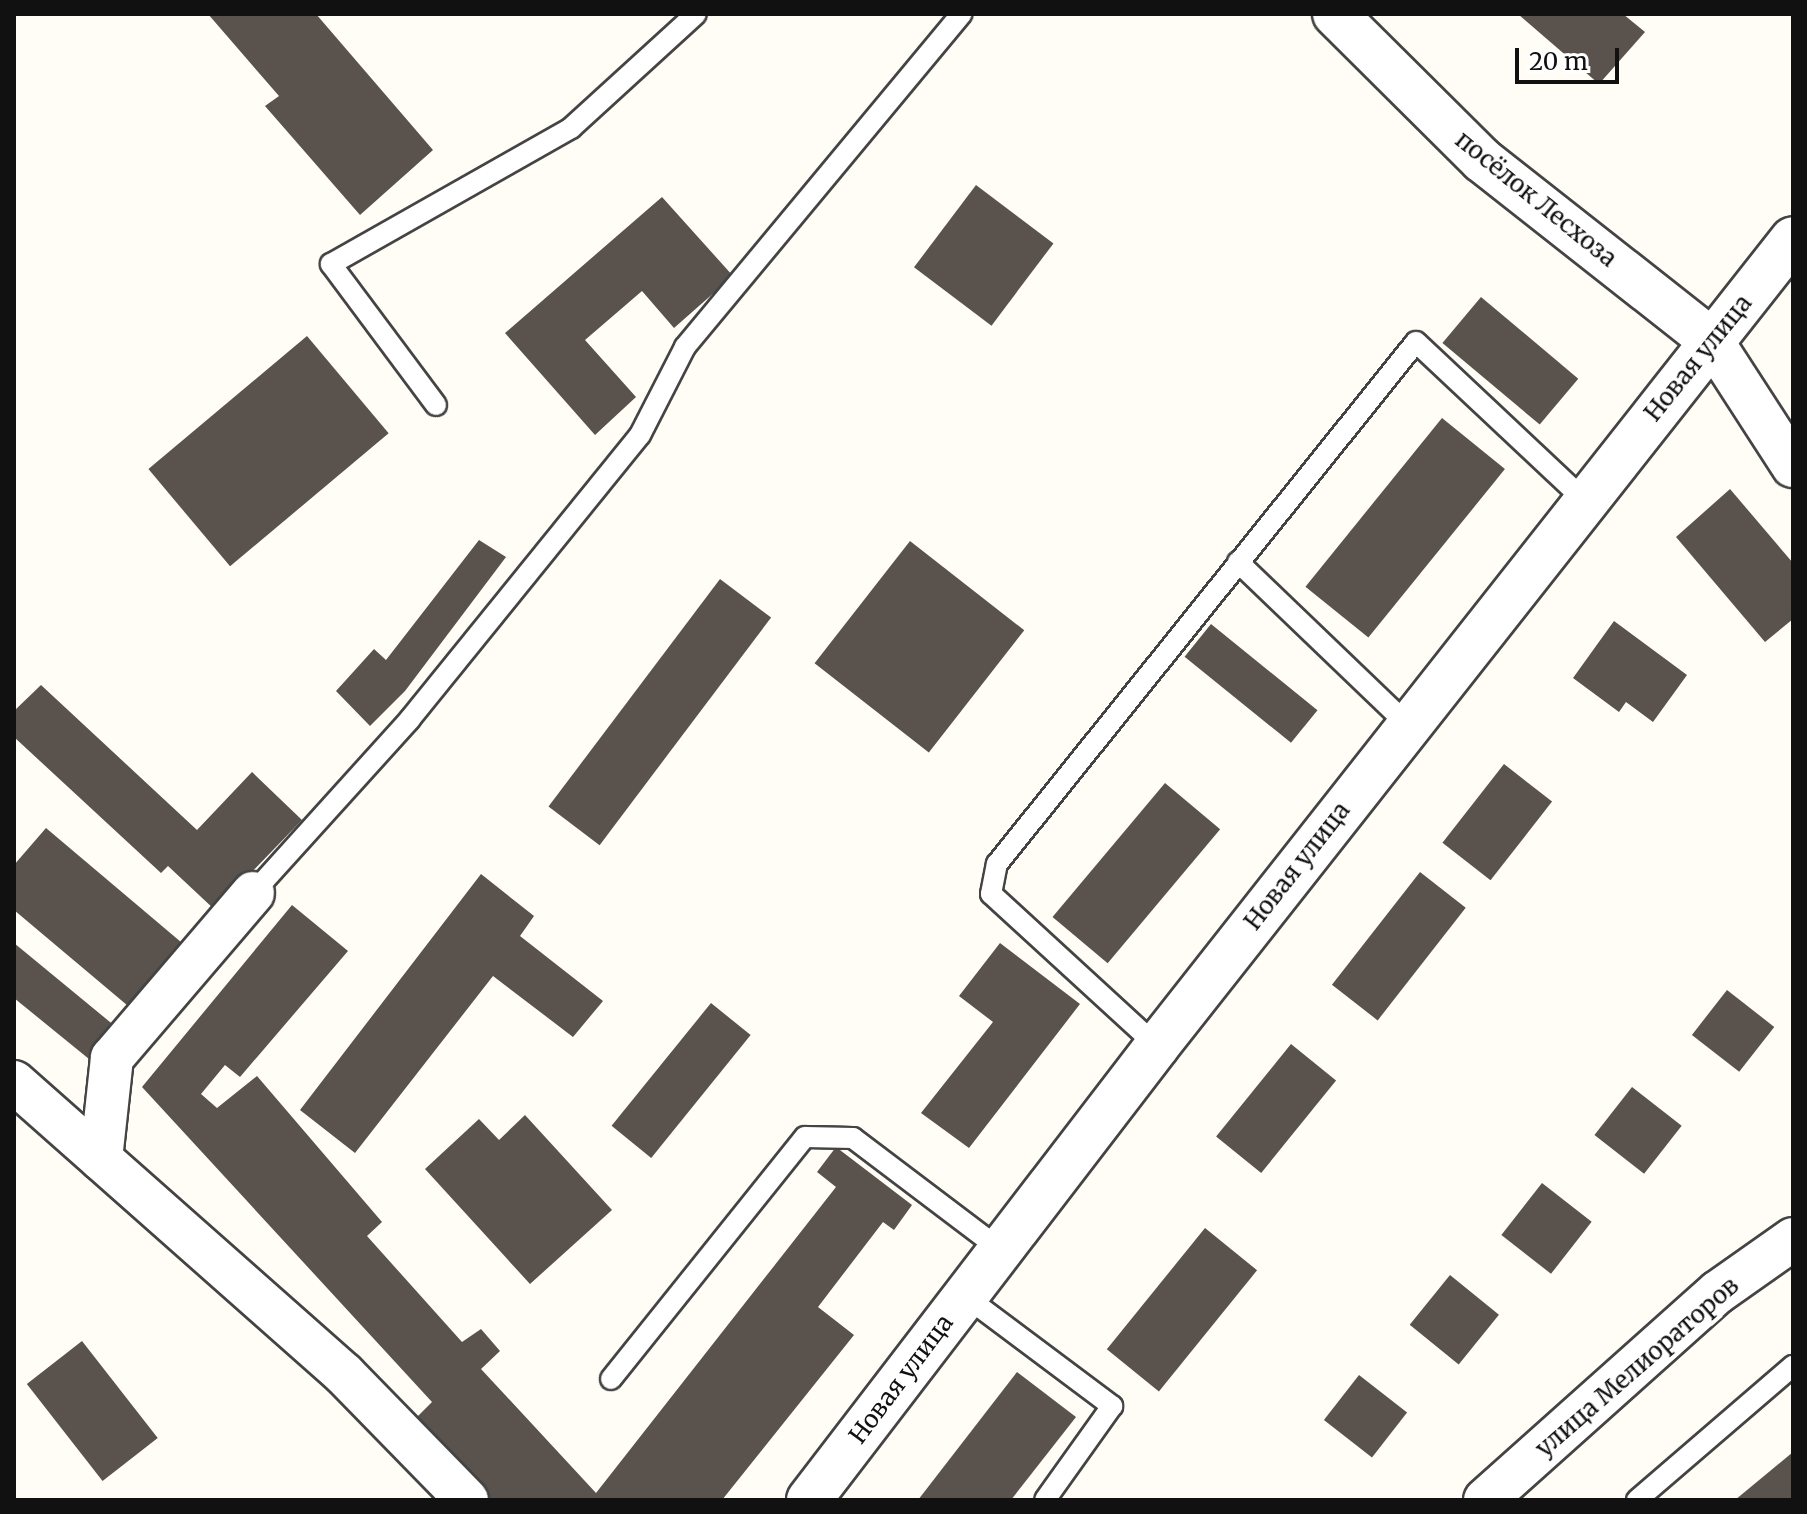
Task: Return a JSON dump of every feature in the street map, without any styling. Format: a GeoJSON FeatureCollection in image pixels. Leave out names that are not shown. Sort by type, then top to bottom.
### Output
{"type":"FeatureCollection","features":[{"type":"Feature","properties":{"kind":"street","name":"посёлок Лесхоза"},"geometry":{"type":"LineString","coordinates":[[1335,14],[1482,160],[1712,341]]}},
{"type":"Feature","properties":{"kind":"street","name":"Новая улица"},"geometry":{"type":"LineString","coordinates":[[809,1500],[1157,1046],[1584,500],[1793,239]]}},
{"type":"Feature","properties":{"kind":"street"},"geometry":{"type":"LineString","coordinates":[[1712,341],[1793,466]]}},
{"type":"Feature","properties":{"kind":"street"},"geometry":{"type":"LineString","coordinates":[[101,1159],[112,1058],[253,893]]}},
{"type":"Feature","properties":{"kind":"street"},"geometry":{"type":"LineString","coordinates":[[14,1082],[344,1374],[467,1500]]}},
{"type":"Feature","properties":{"kind":"street","name":"улица Мелиораторов"},"geometry":{"type":"LineString","coordinates":[[1485,1500],[1718,1292],[1793,1239]]}},
{"type":"Feature","properties":{"kind":"lane"},"geometry":{"type":"LineString","coordinates":[[436,405],[331,264],[571,128],[696,14]]}},
{"type":"Feature","properties":{"kind":"lane"},"geometry":{"type":"LineString","coordinates":[[253,893],[410,719],[640,435],[685,347],[961,14]]}},
{"type":"Feature","properties":{"kind":"lane"},"geometry":{"type":"LineString","coordinates":[[1157,1046],[991,894],[997,864],[1416,342],[1584,500]]}},
{"type":"Feature","properties":{"kind":"lane"},"geometry":{"type":"LineString","coordinates":[[1238,562],[1408,725]]}},
{"type":"Feature","properties":{"kind":"lane"},"geometry":{"type":"LineString","coordinates":[[611,1379],[805,1137],[853,1138],[1000,1249]]}},
{"type":"Feature","properties":{"kind":"lane"},"geometry":{"type":"LineString","coordinates":[[965,1296],[1112,1406],[1045,1500]]}},
{"type":"Feature","properties":{"kind":"lane"},"geometry":{"type":"LineString","coordinates":[[1637,1500],[1793,1366]]}},
{"type":"Feature","properties":{"kind":"building"},"geometry":{"type":"Polygon","coordinates":[[[208,14],[316,14],[433,150],[360,215],[265,106],[279,96],[208,14]]]}},
{"type":"Feature","properties":{"kind":"building"},"geometry":{"type":"Polygon","coordinates":[[[1518,14],[1623,14],[1645,32],[1599,84],[1518,14]]]}},
{"type":"Feature","properties":{"kind":"building"},"geometry":{"type":"Polygon","coordinates":[[[976,185],[1053,243],[991,326],[914,267],[976,185]]]}},
{"type":"Feature","properties":{"kind":"building"},"geometry":{"type":"Polygon","coordinates":[[[662,197],[733,276],[674,328],[642,291],[585,340],[636,397],[595,435],[505,333],[662,197]]]}},
{"type":"Feature","properties":{"kind":"building"},"geometry":{"type":"Polygon","coordinates":[[[1481,297],[1578,379],[1540,425],[1442,343],[1481,297]]]}},
{"type":"Feature","properties":{"kind":"building"},"geometry":{"type":"Polygon","coordinates":[[[307,336],[389,433],[230,566],[148,469],[307,336]]]}},
{"type":"Feature","properties":{"kind":"building"},"geometry":{"type":"Polygon","coordinates":[[[1442,418],[1505,469],[1368,638],[1305,587],[1442,418]]]}},
{"type":"Feature","properties":{"kind":"building"},"geometry":{"type":"Polygon","coordinates":[[[1730,489],[1793,563],[1793,619],[1765,642],[1676,537],[1730,489]]]}},
{"type":"Feature","properties":{"kind":"building"},"geometry":{"type":"Polygon","coordinates":[[[479,540],[506,557],[405,691],[370,726],[336,691],[374,649],[386,660],[479,540]]]}},
{"type":"Feature","properties":{"kind":"building"},"geometry":{"type":"Polygon","coordinates":[[[910,541],[1024,630],[929,752],[815,663],[910,541]]]}},
{"type":"Feature","properties":{"kind":"building"},"geometry":{"type":"Polygon","coordinates":[[[720,579],[771,618],[600,845],[548,807],[720,579]]]}},
{"type":"Feature","properties":{"kind":"building"},"geometry":{"type":"Polygon","coordinates":[[[1614,621],[1687,675],[1653,722],[1626,702],[1619,712],[1573,678],[1614,621]]]}},
{"type":"Feature","properties":{"kind":"building"},"geometry":{"type":"Polygon","coordinates":[[[1211,624],[1317,710],[1291,743],[1185,657],[1211,624]]]}},
{"type":"Feature","properties":{"kind":"building"},"geometry":{"type":"Polygon","coordinates":[[[41,685],[197,830],[252,772],[302,820],[215,910],[168,866],[161,873],[14,737],[14,711],[41,685]]]}},
{"type":"Feature","properties":{"kind":"building"},"geometry":{"type":"Polygon","coordinates":[[[1504,764],[1552,802],[1491,880],[1442,843],[1504,764]]]}},
{"type":"Feature","properties":{"kind":"building"},"geometry":{"type":"Polygon","coordinates":[[[1165,783],[1220,829],[1108,963],[1053,917],[1165,783]]]}},
{"type":"Feature","properties":{"kind":"building"},"geometry":{"type":"Polygon","coordinates":[[[46,828],[188,948],[134,1011],[14,910],[14,865],[46,828]]]}},
{"type":"Feature","properties":{"kind":"building"},"geometry":{"type":"Polygon","coordinates":[[[1420,872],[1466,908],[1378,1020],[1332,985],[1420,872]]]}},
{"type":"Feature","properties":{"kind":"building"},"geometry":{"type":"Polygon","coordinates":[[[481,874],[534,916],[520,936],[603,1001],[573,1037],[493,976],[355,1153],[300,1110],[481,874]]]}},
{"type":"Feature","properties":{"kind":"building"},"geometry":{"type":"Polygon","coordinates":[[[292,905],[348,951],[240,1077],[225,1065],[201,1094],[217,1108],[257,1076],[382,1222],[367,1236],[462,1342],[481,1329],[500,1351],[481,1369],[596,1493],[836,1187],[817,1172],[836,1147],[912,1205],[894,1230],[883,1222],[818,1307],[854,1335],[722,1500],[488,1500],[414,1420],[432,1402],[142,1087],[292,905]]]}},
{"type":"Feature","properties":{"kind":"building"},"geometry":{"type":"Polygon","coordinates":[[[14,943],[116,1027],[89,1059],[14,998],[14,943]]]}},
{"type":"Feature","properties":{"kind":"building"},"geometry":{"type":"Polygon","coordinates":[[[1000,943],[1080,1004],[969,1148],[921,1113],[993,1022],[959,996],[1000,943]]]}},
{"type":"Feature","properties":{"kind":"building"},"geometry":{"type":"Polygon","coordinates":[[[1727,990],[1774,1027],[1739,1072],[1692,1035],[1727,990]]]}},
{"type":"Feature","properties":{"kind":"building"},"geometry":{"type":"Polygon","coordinates":[[[711,1003],[751,1035],[651,1158],[612,1126],[711,1003]]]}},
{"type":"Feature","properties":{"kind":"building"},"geometry":{"type":"Polygon","coordinates":[[[1291,1044],[1336,1081],[1261,1173],[1216,1136],[1291,1044]]]}},
{"type":"Feature","properties":{"kind":"building"},"geometry":{"type":"Polygon","coordinates":[[[1632,1087],[1682,1126],[1644,1174],[1594,1135],[1632,1087]]]}},
{"type":"Feature","properties":{"kind":"building"},"geometry":{"type":"Polygon","coordinates":[[[525,1115],[612,1210],[530,1284],[425,1169],[479,1119],[499,1140],[525,1115]]]}},
{"type":"Feature","properties":{"kind":"building"},"geometry":{"type":"Polygon","coordinates":[[[1542,1183],[1592,1222],[1551,1274],[1501,1235],[1542,1183]]]}},
{"type":"Feature","properties":{"kind":"building"},"geometry":{"type":"Polygon","coordinates":[[[1205,1228],[1257,1270],[1159,1391],[1107,1349],[1205,1228]]]}},
{"type":"Feature","properties":{"kind":"building"},"geometry":{"type":"Polygon","coordinates":[[[1450,1275],[1499,1315],[1459,1364],[1410,1325],[1450,1275]]]}},
{"type":"Feature","properties":{"kind":"building"},"geometry":{"type":"Polygon","coordinates":[[[82,1341],[158,1438],[103,1481],[27,1384],[82,1341]]]}},
{"type":"Feature","properties":{"kind":"building"},"geometry":{"type":"Polygon","coordinates":[[[1017,1372],[1076,1417],[1011,1500],[918,1500],[1017,1372]]]}},
{"type":"Feature","properties":{"kind":"building"},"geometry":{"type":"Polygon","coordinates":[[[1359,1375],[1407,1413],[1372,1457],[1324,1420],[1359,1375]]]}},
{"type":"Feature","properties":{"kind":"building"},"geometry":{"type":"Polygon","coordinates":[[[1793,1452],[1793,1500],[1735,1500],[1793,1452]]]}}]}
